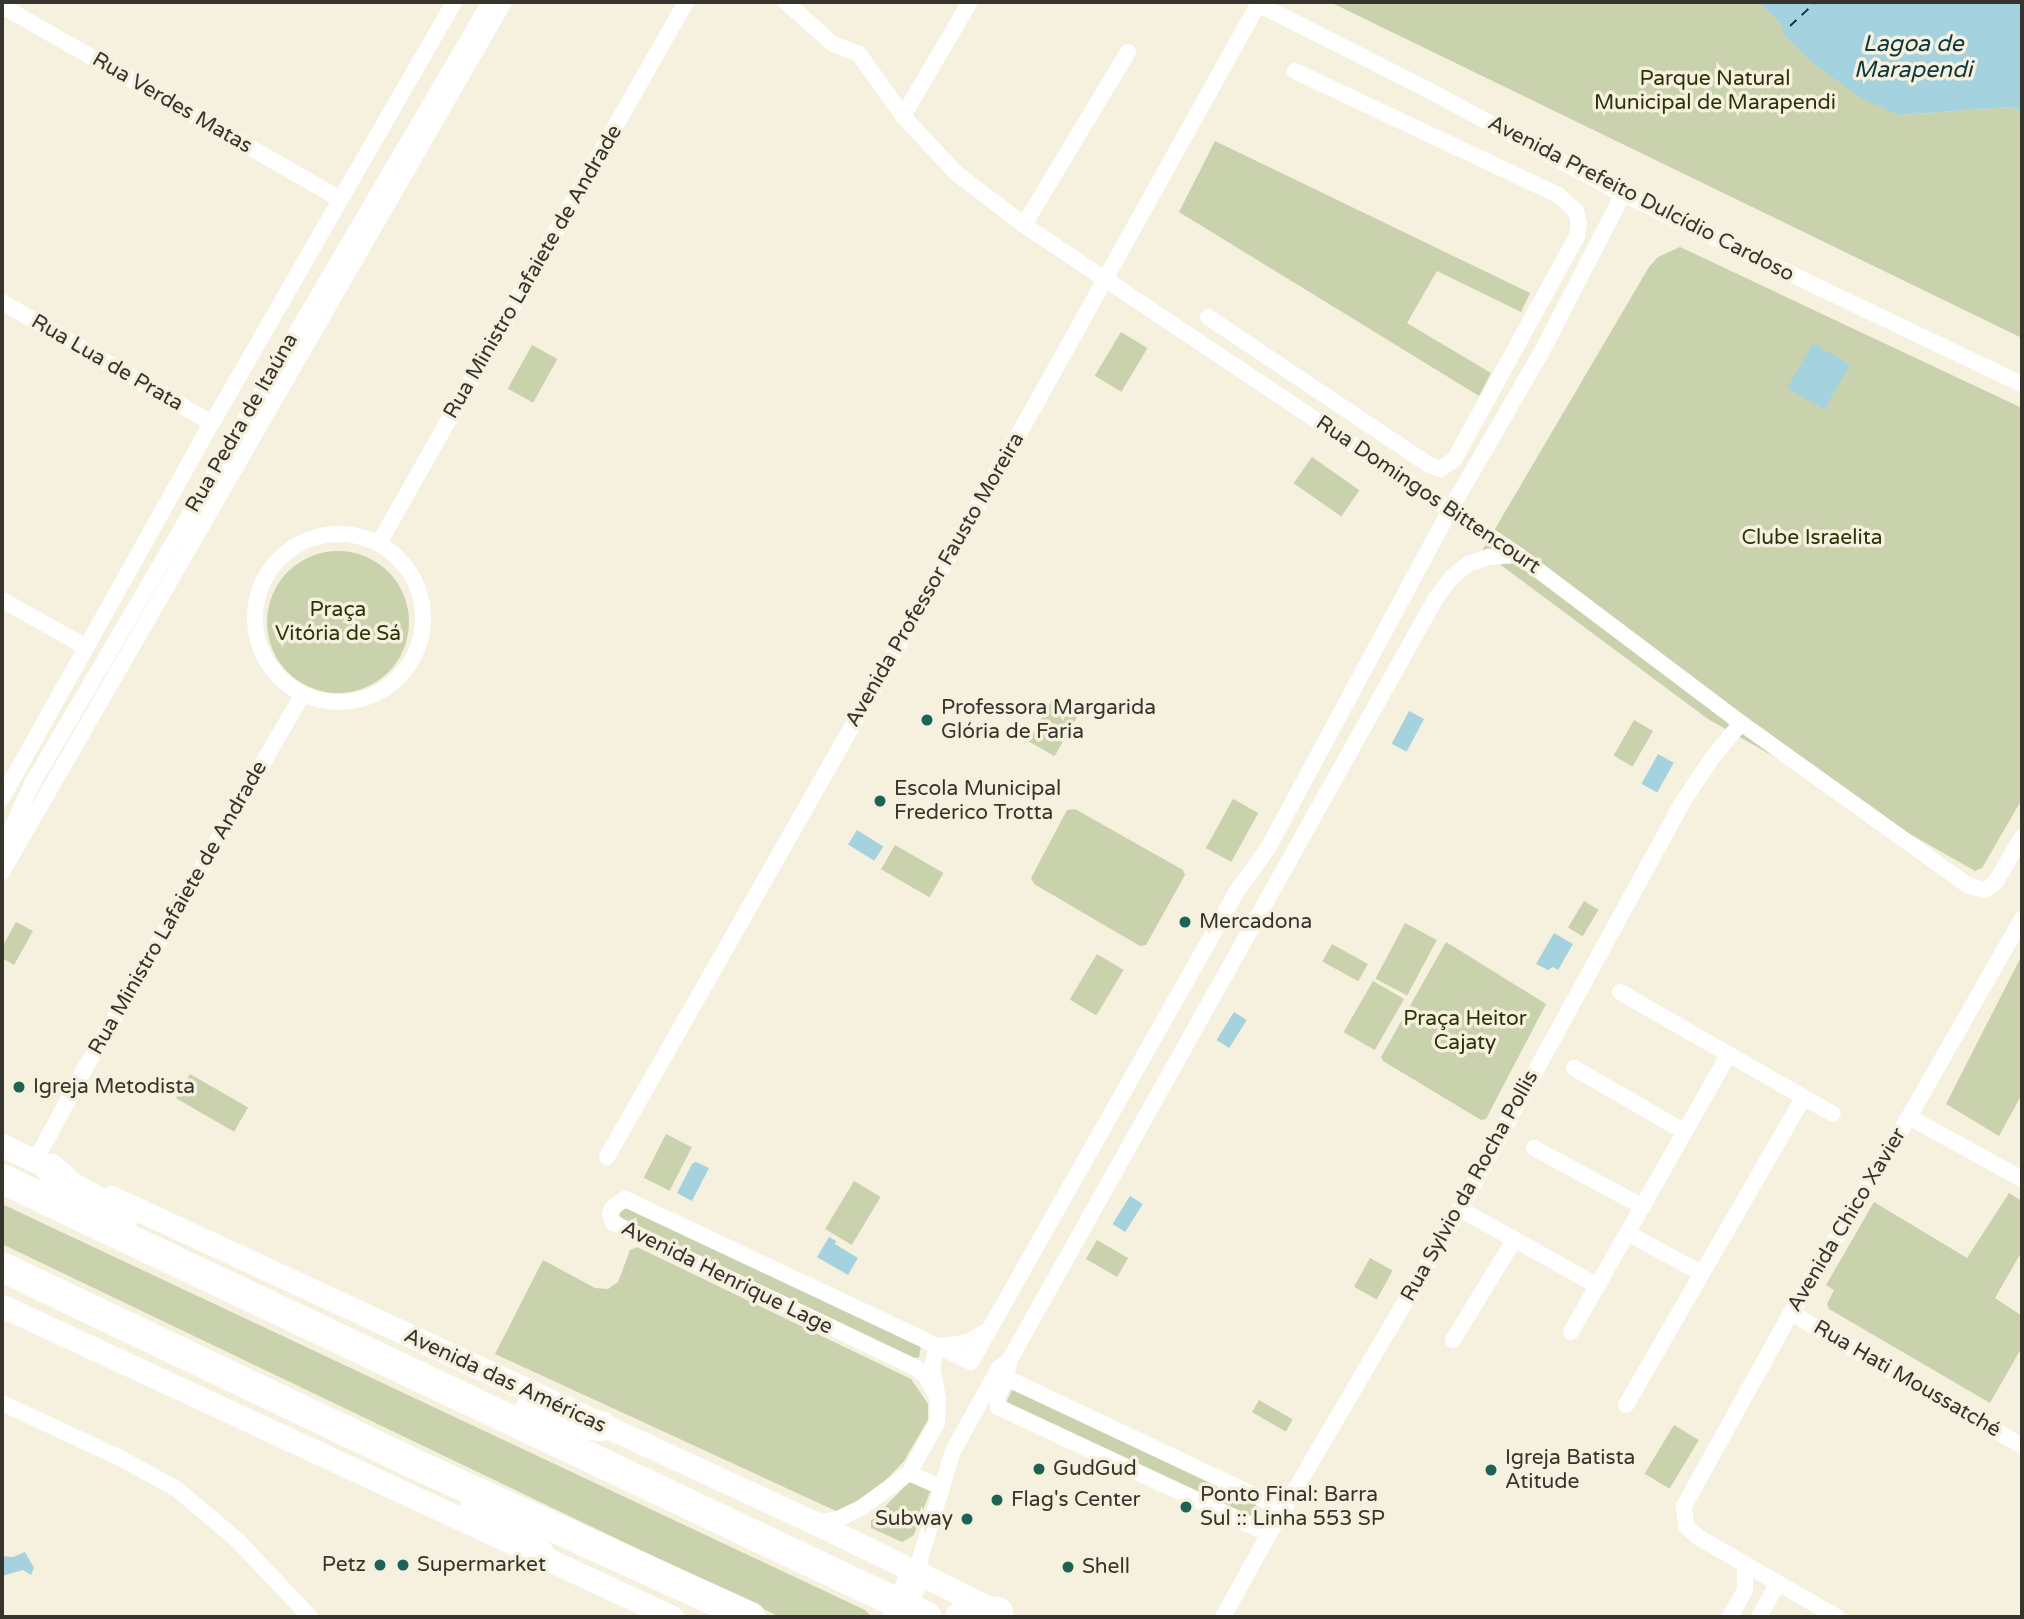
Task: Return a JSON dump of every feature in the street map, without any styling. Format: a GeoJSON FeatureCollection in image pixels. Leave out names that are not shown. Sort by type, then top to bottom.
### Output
{"type":"FeatureCollection","features":[{"type":"Feature","properties":{"kind":"highway"},"geometry":{"type":"LineString","coordinates":[[43,1165],[69,1186],[206,1263],[248,1295]]}},
{"type":"Feature","properties":{"kind":"highway","name":"Avenida das Américas"},"geometry":{"type":"LineString","coordinates":[[2,1179],[437,1384],[909,1613]]}},
{"type":"Feature","properties":{"kind":"highway"},"geometry":{"type":"LineString","coordinates":[[2,1267],[406,1460],[751,1617]]}},
{"type":"Feature","properties":{"kind":"highway"},"geometry":{"type":"LineString","coordinates":[[2,1277],[46,1287]]}},
{"type":"Feature","properties":{"kind":"highway"},"geometry":{"type":"LineString","coordinates":[[437,1384],[464,1388],[567,1423],[601,1426]]}},
{"type":"Feature","properties":{"kind":"highway"},"geometry":{"type":"LineString","coordinates":[[406,1460],[496,1523],[531,1541],[541,1556]]}},
{"type":"Feature","properties":{"kind":"highway"},"geometry":{"type":"LineString","coordinates":[[909,1613],[916,1572]]}},
{"type":"Feature","properties":{"kind":"highway"},"geometry":{"type":"LineString","coordinates":[[960,1617],[976,1612],[1003,1614]]}},
{"type":"Feature","properties":{"kind":"main road","name":"Avenida das Américas"},"geometry":{"type":"LineString","coordinates":[[2,1145],[601,1426],[815,1523],[1003,1614]]}},
{"type":"Feature","properties":{"kind":"main road"},"geometry":{"type":"LineString","coordinates":[[2,1306],[671,1617]]}},
{"type":"Feature","properties":{"kind":"street","name":"Rua Pedra de Itaúna"},"geometry":{"type":"LineString","coordinates":[[2,798],[212,423],[454,2]]}},
{"type":"Feature","properties":{"kind":"street","name":"Rua Pedra de Itaúna"},"geometry":{"type":"LineString","coordinates":[[2,849],[32,784],[490,2]]}},
{"type":"Feature","properties":{"kind":"street"},"geometry":{"type":"LineString","coordinates":[[2,872],[504,2]]}},
{"type":"Feature","properties":{"kind":"street","name":"Rua Ministro Lafaiete de Andrade"},"geometry":{"type":"LineString","coordinates":[[379,543],[686,2]]}},
{"type":"Feature","properties":{"kind":"street","name":"Rua Domingos Bittencourt"},"geometry":{"type":"LineString","coordinates":[[786,2],[834,44],[859,54],[903,116],[956,173],[1024,225],[1518,555],[1741,723]]}},
{"type":"Feature","properties":{"kind":"street"},"geometry":{"type":"LineString","coordinates":[[903,116],[970,2]]}},
{"type":"Feature","properties":{"kind":"street","name":"Rua Verdes Matas"},"geometry":{"type":"LineString","coordinates":[[2,6],[341,199]]}},
{"type":"Feature","properties":{"kind":"street","name":"Avenida Prefeito Dulcídio Cardoso"},"geometry":{"type":"LineString","coordinates":[[1264,7],[1623,194],[2022,384]]}},
{"type":"Feature","properties":{"kind":"street","name":"Avenida Professor Fausto Moreira"},"geometry":{"type":"LineString","coordinates":[[607,1157],[1106,279],[1252,11],[1264,7]]}},
{"type":"Feature","properties":{"kind":"street"},"geometry":{"type":"LineString","coordinates":[[1024,225],[1128,52]]}},
{"type":"Feature","properties":{"kind":"street"},"geometry":{"type":"LineString","coordinates":[[1209,317],[1429,465],[1440,468],[1454,460],[1577,236],[1579,223],[1568,202],[1295,71]]}},
{"type":"Feature","properties":{"kind":"street"},"geometry":{"type":"LineString","coordinates":[[815,1523],[839,1519],[861,1508],[909,1473],[937,1423],[938,1399],[932,1366],[937,1348],[968,1342],[989,1330],[1237,891],[1268,848],[1450,510],[1540,355],[1623,194]]}},
{"type":"Feature","properties":{"kind":"street","name":"Rua Lua de Prata"},"geometry":{"type":"LineString","coordinates":[[2,302],[212,423]]}},
{"type":"Feature","properties":{"kind":"street"},"geometry":{"type":"LineString","coordinates":[[1521,338],[1522,343],[1540,355]]}},
{"type":"Feature","properties":{"kind":"street"},"geometry":{"type":"LineString","coordinates":[[327,534],[354,534],[379,543],[402,561],[418,586],[422,604],[421,643],[408,668],[387,688],[360,700],[331,702],[303,694],[281,679],[265,657],[256,632],[256,605],[264,580],[279,558],[301,542],[327,534]]}},
{"type":"Feature","properties":{"kind":"street"},"geometry":{"type":"LineString","coordinates":[[1269,1534],[998,1407],[997,1396],[1006,1380],[1009,1361],[1436,598],[1468,564],[1488,557],[1518,555]]}},
{"type":"Feature","properties":{"kind":"street"},"geometry":{"type":"LineString","coordinates":[[2,600],[86,647]]}},
{"type":"Feature","properties":{"kind":"street","name":"Rua Ministro Lafaiete de Andrade"},"geometry":{"type":"LineString","coordinates":[[43,1165],[86,1065],[303,694]]}},
{"type":"Feature","properties":{"kind":"street"},"geometry":{"type":"LineString","coordinates":[[1741,723],[1976,890],[1985,890],[1995,883],[2022,837]]}},
{"type":"Feature","properties":{"kind":"street","name":"Rua Sylvio da Rocha Pollis"},"geometry":{"type":"LineString","coordinates":[[1223,1617],[1283,1509],[1460,1209],[1675,814],[1712,758],[1741,723]]}},
{"type":"Feature","properties":{"kind":"street","name":"Avenida Chico Xavier"},"geometry":{"type":"LineString","coordinates":[[1745,1564],[1698,1537],[1686,1526],[1684,1506],[1791,1312],[1909,1116],[2022,919]]}},
{"type":"Feature","properties":{"kind":"street"},"geometry":{"type":"LineString","coordinates":[[1620,992],[1833,1114]]}},
{"type":"Feature","properties":{"kind":"street"},"geometry":{"type":"LineString","coordinates":[[1571,1332],[1729,1054]]}},
{"type":"Feature","properties":{"kind":"street"},"geometry":{"type":"LineString","coordinates":[[1574,1068],[1685,1132]]}},
{"type":"Feature","properties":{"kind":"street"},"geometry":{"type":"LineString","coordinates":[[1626,1405],[1802,1098]]}},
{"type":"Feature","properties":{"kind":"street"},"geometry":{"type":"LineString","coordinates":[[1909,1116],[2022,1179]]}},
{"type":"Feature","properties":{"kind":"street"},"geometry":{"type":"LineString","coordinates":[[1534,1148],[1643,1208]]}},
{"type":"Feature","properties":{"kind":"street","name":"Avenida Henrique Lage"},"geometry":{"type":"LineString","coordinates":[[938,1399],[927,1378],[916,1368],[613,1223],[610,1214],[612,1208],[625,1199],[971,1362],[989,1330]]}},
{"type":"Feature","properties":{"kind":"street"},"geometry":{"type":"LineString","coordinates":[[1460,1209],[1598,1286]]}},
{"type":"Feature","properties":{"kind":"street"},"geometry":{"type":"LineString","coordinates":[[1629,1234],[1701,1273]]}},
{"type":"Feature","properties":{"kind":"street"},"geometry":{"type":"LineString","coordinates":[[1454,1340],[1514,1240]]}},
{"type":"Feature","properties":{"kind":"street","name":"Rua Hati Moussatché"},"geometry":{"type":"LineString","coordinates":[[1791,1312],[2022,1446]]}},
{"type":"Feature","properties":{"kind":"street"},"geometry":{"type":"LineString","coordinates":[[916,1572],[953,1451],[999,1368],[1009,1361]]}},
{"type":"Feature","properties":{"kind":"street"},"geometry":{"type":"LineString","coordinates":[[1006,1380],[1283,1509]]}},
{"type":"Feature","properties":{"kind":"street"},"geometry":{"type":"LineString","coordinates":[[2,1403],[122,1459],[177,1489],[237,1540],[310,1617]]}},
{"type":"Feature","properties":{"kind":"street"},"geometry":{"type":"LineString","coordinates":[[909,1473],[941,1486]]}},
{"type":"Feature","properties":{"kind":"street"},"geometry":{"type":"LineString","coordinates":[[1730,1617],[1745,1590],[1745,1564],[1837,1617]]}},
{"type":"Feature","properties":{"kind":"street"},"geometry":{"type":"LineString","coordinates":[[1759,1617],[1778,1583]]}},
{"type":"Feature","properties":{"kind":"green space","name":"Parque Natural Municipal de Marapendi"},"geometry":{"type":"Polygon","coordinates":[[[1330,2],[1760,2],[1780,24],[1899,115],[2010,107],[2022,112],[2022,338],[1330,2]]]}},
{"type":"Feature","properties":{"kind":"green space"},"geometry":{"type":"Polygon","coordinates":[[[1215,141],[1530,293],[1521,312],[1437,271],[1407,323],[1491,373],[1479,396],[1179,212],[1215,141]]]}},
{"type":"Feature","properties":{"kind":"green space","name":"Clube Israelita"},"geometry":{"type":"Polygon","coordinates":[[[1680,247],[2022,408],[2022,799],[1982,868],[1975,871],[1708,719],[1482,551],[1649,267],[1658,257],[1680,247]]]}},
{"type":"Feature","properties":{"kind":"green space"},"geometry":{"type":"Polygon","coordinates":[[[1121,332],[1148,348],[1121,392],[1095,376],[1121,332]]]}},
{"type":"Feature","properties":{"kind":"green space"},"geometry":{"type":"Polygon","coordinates":[[[532,345],[557,359],[533,403],[508,389],[532,345]]]}},
{"type":"Feature","properties":{"kind":"green space"},"geometry":{"type":"Polygon","coordinates":[[[1312,457],[1360,490],[1341,516],[1294,483],[1312,457]]]}},
{"type":"Feature","properties":{"kind":"green space","name":"Praça Vitória de Sá"},"geometry":{"type":"Polygon","coordinates":[[[338,551],[365,557],[388,572],[403,595],[409,622],[403,649],[388,672],[365,687],[338,693],[311,687],[288,672],[273,649],[267,622],[273,595],[288,572],[311,557],[338,551]]]}},
{"type":"Feature","properties":{"kind":"green space"},"geometry":{"type":"Polygon","coordinates":[[[1054,697],[1080,712],[1054,756],[1028,741],[1054,697]]]}},
{"type":"Feature","properties":{"kind":"green space"},"geometry":{"type":"Polygon","coordinates":[[[1634,720],[1653,731],[1633,767],[1614,756],[1634,720]]]}},
{"type":"Feature","properties":{"kind":"green space"},"geometry":{"type":"Polygon","coordinates":[[[1233,799],[1258,813],[1231,862],[1206,848],[1233,799]]]}},
{"type":"Feature","properties":{"kind":"green space"},"geometry":{"type":"Polygon","coordinates":[[[1075,809],[1183,870],[1185,875],[1146,945],[1140,946],[1034,884],[1031,878],[1067,810],[1075,809]]]}},
{"type":"Feature","properties":{"kind":"green space"},"geometry":{"type":"Polygon","coordinates":[[[895,845],[943,873],[929,897],[881,869],[895,845]]]}},
{"type":"Feature","properties":{"kind":"green space"},"geometry":{"type":"Polygon","coordinates":[[[1584,901],[1599,910],[1583,936],[1568,928],[1584,901]]]}},
{"type":"Feature","properties":{"kind":"green space"},"geometry":{"type":"Polygon","coordinates":[[[16,922],[33,931],[14,965],[2,958],[2,947],[16,922]]]}},
{"type":"Feature","properties":{"kind":"green space"},"geometry":{"type":"Polygon","coordinates":[[[1405,923],[1437,940],[1407,996],[1375,979],[1405,923]]]}},
{"type":"Feature","properties":{"kind":"green space","name":"Praça Heitor Cajaty"},"geometry":{"type":"Polygon","coordinates":[[[1446,942],[1546,1004],[1486,1119],[1481,1120],[1383,1061],[1381,1057],[1446,942]]]}},
{"type":"Feature","properties":{"kind":"green space"},"geometry":{"type":"Polygon","coordinates":[[[1332,944],[1368,964],[1358,981],[1322,961],[1332,944]]]}},
{"type":"Feature","properties":{"kind":"green space"},"geometry":{"type":"Polygon","coordinates":[[[1097,954],[1124,970],[1096,1015],[1070,999],[1097,954]]]}},
{"type":"Feature","properties":{"kind":"green space"},"geometry":{"type":"Polygon","coordinates":[[[2022,955],[2022,1094],[1999,1136],[1946,1104],[2022,955]]]}},
{"type":"Feature","properties":{"kind":"green space"},"geometry":{"type":"Polygon","coordinates":[[[1373,981],[1404,999],[1375,1050],[1344,1032],[1373,981]]]}},
{"type":"Feature","properties":{"kind":"green space"},"geometry":{"type":"Polygon","coordinates":[[[190,1074],[248,1108],[234,1132],[176,1098],[190,1074]]]}},
{"type":"Feature","properties":{"kind":"green space"},"geometry":{"type":"Polygon","coordinates":[[[666,1134],[692,1147],[670,1191],[644,1178],[666,1134]]]}},
{"type":"Feature","properties":{"kind":"green space"},"geometry":{"type":"Polygon","coordinates":[[[854,1181],[881,1197],[852,1245],[825,1229],[854,1181]]]}},
{"type":"Feature","properties":{"kind":"green space"},"geometry":{"type":"Polygon","coordinates":[[[2009,1193],[2022,1201],[2022,1251],[1995,1298],[2022,1316],[2022,1347],[1990,1403],[1829,1309],[1827,1304],[1834,1290],[1826,1285],[1874,1202],[1967,1258],[2009,1193]]]}},
{"type":"Feature","properties":{"kind":"green space"},"geometry":{"type":"Polygon","coordinates":[[[2,1204],[865,1610],[872,1617],[780,1617],[2,1244],[2,1204]]]}},
{"type":"Feature","properties":{"kind":"green space"},"geometry":{"type":"Polygon","coordinates":[[[625,1207],[921,1346],[919,1357],[915,1358],[624,1220],[619,1215],[625,1207]]]}},
{"type":"Feature","properties":{"kind":"green space"},"geometry":{"type":"Polygon","coordinates":[[[1097,1240],[1128,1258],[1117,1277],[1086,1259],[1097,1240]]]}},
{"type":"Feature","properties":{"kind":"green space"},"geometry":{"type":"Polygon","coordinates":[[[637,1247],[911,1379],[928,1404],[928,1420],[904,1461],[873,1494],[836,1511],[495,1354],[543,1260],[595,1288],[608,1289],[618,1282],[630,1250],[637,1247]]]}},
{"type":"Feature","properties":{"kind":"green space"},"geometry":{"type":"Polygon","coordinates":[[[1370,1258],[1393,1271],[1377,1299],[1354,1287],[1370,1258]]]}},
{"type":"Feature","properties":{"kind":"green space"},"geometry":{"type":"Polygon","coordinates":[[[1012,1390],[1257,1504],[1251,1516],[1007,1402],[1012,1390]]]}},
{"type":"Feature","properties":{"kind":"green space"},"geometry":{"type":"Polygon","coordinates":[[[1259,1400],[1293,1420],[1286,1432],[1252,1412],[1259,1400]]]}},
{"type":"Feature","properties":{"kind":"green space"},"geometry":{"type":"Polygon","coordinates":[[[1674,1425],[1699,1440],[1670,1489],[1645,1474],[1674,1425]]]}},
{"type":"Feature","properties":{"kind":"green space"},"geometry":{"type":"Polygon","coordinates":[[[912,1479],[931,1489],[914,1535],[902,1542],[871,1528],[871,1521],[912,1479]]]}},
{"type":"Feature","properties":{"kind":"water","name":"Lagoa de Marapendi"},"geometry":{"type":"Polygon","coordinates":[[[1760,2],[2022,2],[2022,112],[2010,107],[1899,115],[1861,98],[1810,61],[1786,37],[1780,24],[1760,2]]]}},
{"type":"Feature","properties":{"kind":"water"},"geometry":{"type":"Polygon","coordinates":[[[1813,343],[1850,364],[1824,410],[1787,388],[1813,343]]]}},
{"type":"Feature","properties":{"kind":"water"},"geometry":{"type":"Polygon","coordinates":[[[1409,711],[1424,719],[1407,752],[1392,744],[1409,711]]]}},
{"type":"Feature","properties":{"kind":"water"},"geometry":{"type":"Polygon","coordinates":[[[1658,754],[1674,763],[1657,792],[1642,784],[1658,754]]]}},
{"type":"Feature","properties":{"kind":"water"},"geometry":{"type":"Polygon","coordinates":[[[857,830],[883,846],[874,861],[848,844],[857,830]]]}},
{"type":"Feature","properties":{"kind":"water"},"geometry":{"type":"Polygon","coordinates":[[[1554,933],[1573,944],[1558,970],[1553,967],[1548,970],[1536,964],[1554,933]]]}},
{"type":"Feature","properties":{"kind":"water"},"geometry":{"type":"Polygon","coordinates":[[[1234,1012],[1247,1020],[1229,1048],[1217,1040],[1234,1012]]]}},
{"type":"Feature","properties":{"kind":"water"},"geometry":{"type":"Polygon","coordinates":[[[696,1162],[709,1168],[692,1201],[677,1193],[692,1164],[696,1162]]]}},
{"type":"Feature","properties":{"kind":"water"},"geometry":{"type":"Polygon","coordinates":[[[1130,1196],[1143,1204],[1125,1232],[1113,1224],[1130,1196]]]}},
{"type":"Feature","properties":{"kind":"water"},"geometry":{"type":"Polygon","coordinates":[[[829,1237],[836,1241],[835,1244],[858,1258],[848,1275],[817,1257],[829,1237]]]}},
{"type":"Feature","properties":{"kind":"water"},"geometry":{"type":"Polygon","coordinates":[[[25,1552],[34,1568],[31,1575],[23,1570],[2,1576],[2,1556],[13,1557],[25,1552]]]}},
{"type":"Feature","properties":{"kind":"ferry route"},"geometry":{"type":"LineString","coordinates":[[1790,26],[1816,2]]}},
{"type":"Feature","properties":{"kind":"place","name":"Professora Margarida Glória de Faria"},"geometry":{"type":"Point","coordinates":[927,720]}},
{"type":"Feature","properties":{"kind":"place","name":"Escola Municipal Frederico Trotta"},"geometry":{"type":"Point","coordinates":[880,801]}},
{"type":"Feature","properties":{"kind":"place","name":"Mercadona"},"geometry":{"type":"Point","coordinates":[1185,922]}},
{"type":"Feature","properties":{"kind":"place","name":"Igreja Metodista"},"geometry":{"type":"Point","coordinates":[19,1087]}},
{"type":"Feature","properties":{"kind":"place","name":"GudGud"},"geometry":{"type":"Point","coordinates":[1039,1469]}},
{"type":"Feature","properties":{"kind":"place","name":"Igreja Batista Atitude"},"geometry":{"type":"Point","coordinates":[1491,1470]}},
{"type":"Feature","properties":{"kind":"place","name":"Flag's Center"},"geometry":{"type":"Point","coordinates":[997,1500]}},
{"type":"Feature","properties":{"kind":"place","name":"Ponto Final: Barra Sul :: Linha 553 SP"},"geometry":{"type":"Point","coordinates":[1186,1507]}},
{"type":"Feature","properties":{"kind":"place","name":"Subway"},"geometry":{"type":"Point","coordinates":[967,1519]}},
{"type":"Feature","properties":{"kind":"place","name":"Petz"},"geometry":{"type":"Point","coordinates":[380,1565]}},
{"type":"Feature","properties":{"kind":"place","name":"Supermarket"},"geometry":{"type":"Point","coordinates":[403,1565]}},
{"type":"Feature","properties":{"kind":"place","name":"Shell"},"geometry":{"type":"Point","coordinates":[1068,1567]}}]}
